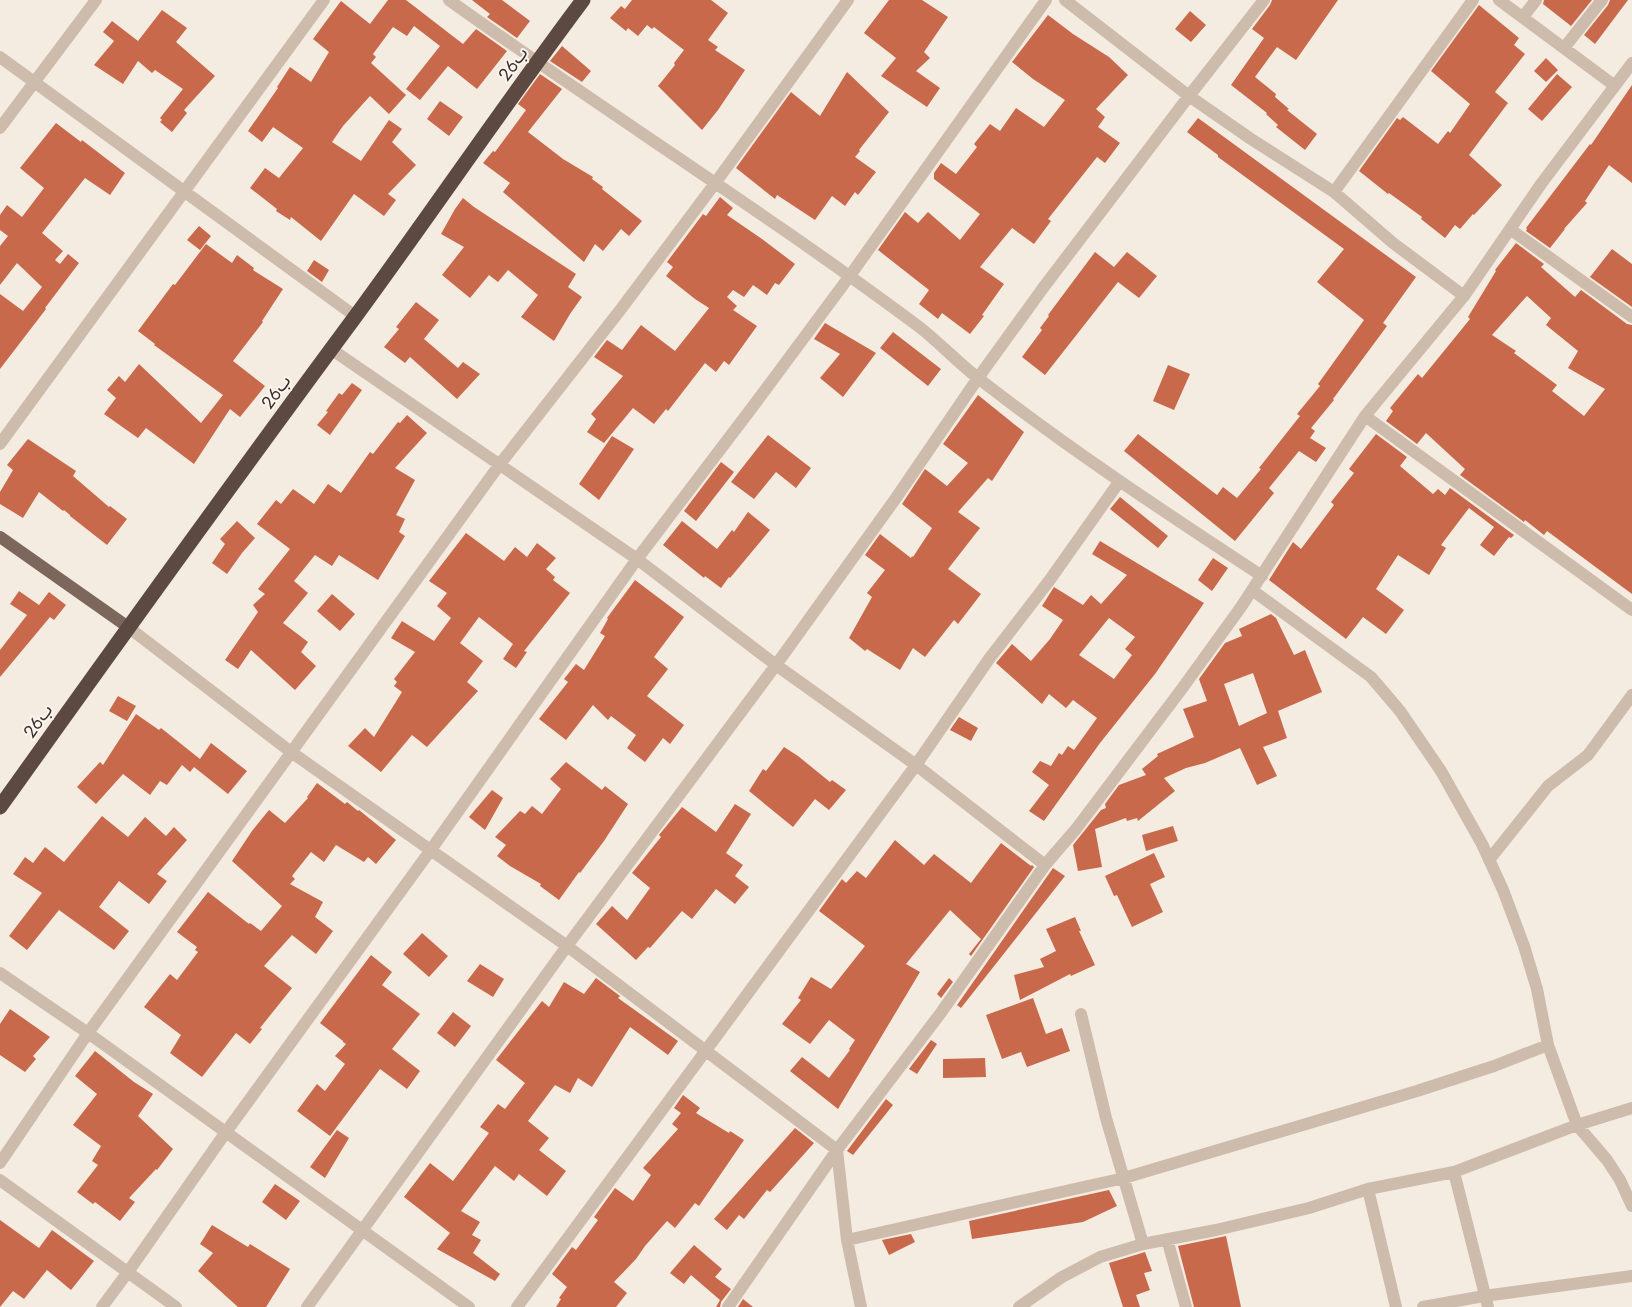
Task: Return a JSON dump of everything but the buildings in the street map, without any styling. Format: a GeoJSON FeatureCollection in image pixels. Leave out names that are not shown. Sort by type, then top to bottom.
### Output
{"type":"FeatureCollection","features":[{"type":"Feature","properties":{"kind":"highway","name":"26ب"},"geometry":{"type":"LineString","coordinates":[[0,807],[128,627],[583,0]]}},
{"type":"Feature","properties":{"kind":"main road"},"geometry":{"type":"LineString","coordinates":[[0,537],[128,627]]}},
{"type":"Feature","properties":{"kind":"street"},"geometry":{"type":"LineString","coordinates":[[0,128],[96,0]]}},
{"type":"Feature","properties":{"kind":"street"},"geometry":{"type":"LineString","coordinates":[[0,444],[324,0]]}},
{"type":"Feature","properties":{"kind":"street"},"geometry":{"type":"LineString","coordinates":[[449,0],[536,63],[716,182],[920,328],[978,378],[1119,482],[1262,576]]}},
{"type":"Feature","properties":{"kind":"street"},"geometry":{"type":"LineString","coordinates":[[0,1163],[88,1033],[500,464],[621,309],[848,0]]}},
{"type":"Feature","properties":{"kind":"street"},"geometry":{"type":"LineString","coordinates":[[102,1307],[226,1132],[430,851],[637,559],[849,278],[1046,0]]}},
{"type":"Feature","properties":{"kind":"street"},"geometry":{"type":"LineString","coordinates":[[1065,0],[1189,96],[1251,139],[1334,192],[1393,243],[1464,296]]}},
{"type":"Feature","properties":{"kind":"street"},"geometry":{"type":"LineString","coordinates":[[307,1307],[567,946],[776,665],[1048,281],[1264,0]]}},
{"type":"Feature","properties":{"kind":"street"},"geometry":{"type":"LineString","coordinates":[[1334,192],[1472,0]]}},
{"type":"Feature","properties":{"kind":"street"},"geometry":{"type":"LineString","coordinates":[[1499,0],[1615,86]]}},
{"type":"Feature","properties":{"kind":"street"},"geometry":{"type":"LineString","coordinates":[[1524,17],[1536,0]]}},
{"type":"Feature","properties":{"kind":"street"},"geometry":{"type":"LineString","coordinates":[[1564,48],[1602,0]]}},
{"type":"Feature","properties":{"kind":"street"},"geometry":{"type":"LineString","coordinates":[[0,57],[355,316]]}},
{"type":"Feature","properties":{"kind":"street"},"geometry":{"type":"LineString","coordinates":[[728,1307],[838,1150],[940,1014],[1045,865],[1076,829],[1181,690],[1262,576],[1365,416],[1464,296],[1541,184],[1632,63]]}},
{"type":"Feature","properties":{"kind":"street"},"geometry":{"type":"LineString","coordinates":[[1510,229],[1632,317]]}},
{"type":"Feature","properties":{"kind":"street"},"geometry":{"type":"LineString","coordinates":[[331,349],[637,559],[776,665],[916,765],[1045,865]]}},
{"type":"Feature","properties":{"kind":"street"},"geometry":{"type":"LineString","coordinates":[[1365,416],[1632,610]]}},
{"type":"Feature","properties":{"kind":"street"},"geometry":{"type":"LineString","coordinates":[[517,1307],[916,765],[989,659],[1049,582],[1119,482]]}},
{"type":"Feature","properties":{"kind":"street"},"geometry":{"type":"LineString","coordinates":[[1252,590],[1371,676],[1400,711],[1441,771],[1482,844],[1503,890],[1524,946],[1537,989],[1548,1045],[1577,1125],[1607,1160],[1629,1190],[1632,1206]]}},
{"type":"Feature","properties":{"kind":"street"},"geometry":{"type":"LineString","coordinates":[[128,627],[291,752],[567,946],[838,1150],[847,1240],[860,1307]]}},
{"type":"Feature","properties":{"kind":"street"},"geometry":{"type":"LineString","coordinates":[[1489,860],[1548,786],[1588,755],[1632,695]]}},
{"type":"Feature","properties":{"kind":"street"},"geometry":{"type":"LineString","coordinates":[[0,973],[88,1033],[469,1307]]}},
{"type":"Feature","properties":{"kind":"street"},"geometry":{"type":"LineString","coordinates":[[1081,1014],[1106,1118],[1143,1244]]}},
{"type":"Feature","properties":{"kind":"street"},"geometry":{"type":"LineString","coordinates":[[847,1240],[1124,1178],[1417,1091],[1494,1066],[1548,1045]]}},
{"type":"Feature","properties":{"kind":"street"},"geometry":{"type":"LineString","coordinates":[[1019,1307],[1062,1277],[1100,1257],[1143,1244],[1216,1230],[1309,1208],[1368,1189],[1454,1172],[1577,1125],[1632,1108]]}},
{"type":"Feature","properties":{"kind":"street"},"geometry":{"type":"LineString","coordinates":[[1454,1172],[1486,1302]]}},
{"type":"Feature","properties":{"kind":"street"},"geometry":{"type":"LineString","coordinates":[[0,1180],[176,1307]]}},
{"type":"Feature","properties":{"kind":"street"},"geometry":{"type":"LineString","coordinates":[[1368,1189],[1396,1307]]}},
{"type":"Feature","properties":{"kind":"street"},"geometry":{"type":"LineString","coordinates":[[1167,1239],[1186,1307]]}},
{"type":"Feature","properties":{"kind":"street"},"geometry":{"type":"LineString","coordinates":[[1423,1307],[1486,1302],[1632,1276]]}}]}
